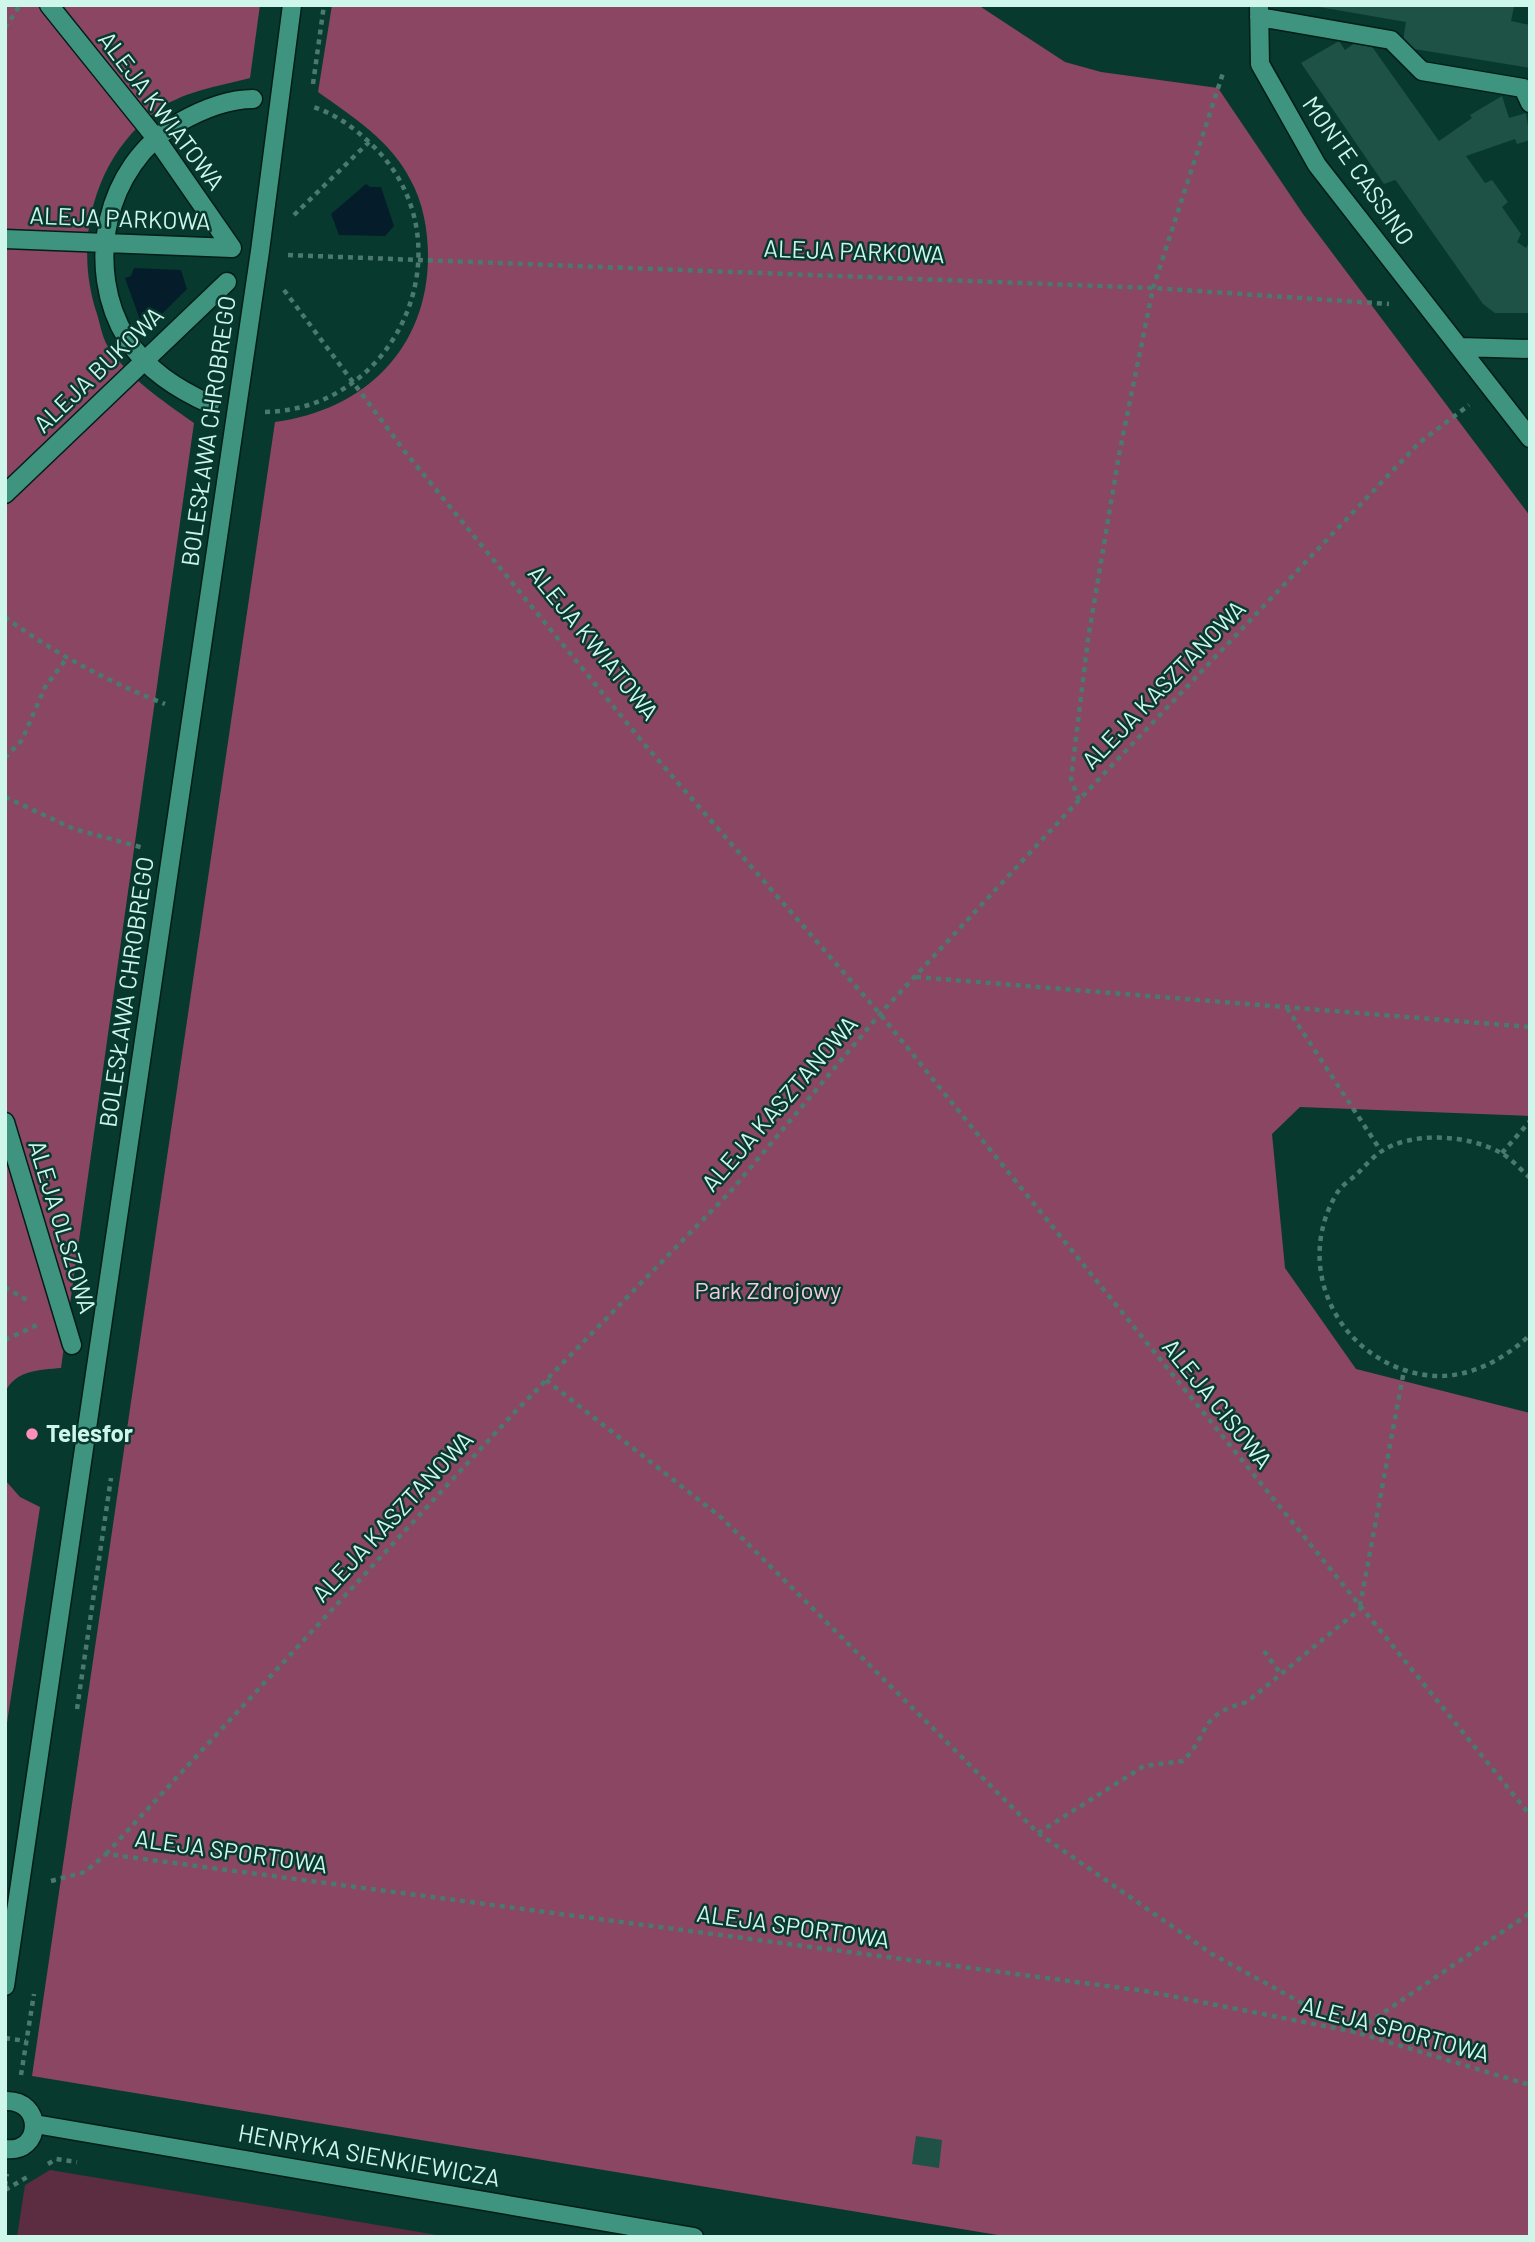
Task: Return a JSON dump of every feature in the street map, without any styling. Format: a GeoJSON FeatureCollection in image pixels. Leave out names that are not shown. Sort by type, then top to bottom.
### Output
{"type":"FeatureCollection","features":[{"type":"Feature","properties":{"kind":"street","name":"ALEJA KWIATOWA"},"geometry":{"type":"LineString","coordinates":[[48,5],[156,137],[232,248]]}},
{"type":"Feature","properties":{"kind":"street","name":"BOLESŁAWA CHROBREGO"},"geometry":{"type":"LineString","coordinates":[[5,1986],[260,251],[292,5]]}},
{"type":"Feature","properties":{"kind":"street"},"geometry":{"type":"LineString","coordinates":[[1259,11],[1391,40],[1422,71],[1523,88],[1530,103]]}},
{"type":"Feature","properties":{"kind":"street","name":"MONTE CASSINO"},"geometry":{"type":"LineString","coordinates":[[1259,11],[1260,64],[1317,165],[1530,438]]}},
{"type":"Feature","properties":{"kind":"street"},"geometry":{"type":"LineString","coordinates":[[210,404],[179,390],[145,361],[127,339],[112,306],[104,267],[106,228],[118,190],[138,156],[156,137],[202,109],[240,99],[253,99]]}},
{"type":"Feature","properties":{"kind":"street","name":"ALEJA PARKOWA"},"geometry":{"type":"LineString","coordinates":[[5,239],[232,248]]}},
{"type":"Feature","properties":{"kind":"street","name":"ALEJA BUKOWA"},"geometry":{"type":"LineString","coordinates":[[5,494],[227,282]]}},
{"type":"Feature","properties":{"kind":"street"},"geometry":{"type":"LineString","coordinates":[[1460,347],[1530,349]]}},
{"type":"Feature","properties":{"kind":"street","name":"ALEJA OLSZOWA"},"geometry":{"type":"LineString","coordinates":[[5,1122],[72,1345]]}},
{"type":"Feature","properties":{"kind":"street"},"geometry":{"type":"LineString","coordinates":[[5,2101],[24,2104],[30,2109],[35,2124],[34,2132],[26,2144],[19,2149],[5,2149]]}},
{"type":"Feature","properties":{"kind":"street","name":"HENRYKA SIENKIEWICZA"},"geometry":{"type":"LineString","coordinates":[[35,2124],[694,2237]]}},
{"type":"Feature","properties":{"kind":"path"},"geometry":{"type":"LineString","coordinates":[[5,27],[20,5]]}},
{"type":"Feature","properties":{"kind":"path"},"geometry":{"type":"LineString","coordinates":[[265,412],[284,411],[320,402],[354,382],[379,360],[400,330],[414,296],[419,260],[416,224],[403,187],[382,154],[353,127],[310,106],[324,5]]}},
{"type":"Feature","properties":{"kind":"path"},"geometry":{"type":"LineString","coordinates":[[1079,800],[1071,779],[1088,639],[1119,455],[1153,288],[1187,191],[1223,73]]}},
{"type":"Feature","properties":{"kind":"path"},"geometry":{"type":"LineString","coordinates":[[294,215],[369,142]]}},
{"type":"Feature","properties":{"kind":"path","name":"ALEJA PARKOWA"},"geometry":{"type":"LineString","coordinates":[[288,255],[1153,288],[1392,304],[1413,290]]}},
{"type":"Feature","properties":{"kind":"path","name":"ALEJA KWIATOWA"},"geometry":{"type":"LineString","coordinates":[[283,290],[406,453],[637,735],[880,1014]]}},
{"type":"Feature","properties":{"kind":"path","name":"ALEJA KASZTANOWA"},"geometry":{"type":"LineString","coordinates":[[106,1854],[546,1380],[730,1192],[880,1014],[1079,800],[1419,443],[1491,388]]}},
{"type":"Feature","properties":{"kind":"path"},"geometry":{"type":"LineString","coordinates":[[5,617],[104,680],[166,705]]}},
{"type":"Feature","properties":{"kind":"path"},"geometry":{"type":"LineString","coordinates":[[5,758],[22,740],[45,687],[67,658]]}},
{"type":"Feature","properties":{"kind":"path"},"geometry":{"type":"LineString","coordinates":[[5,797],[74,828],[145,848]]}},
{"type":"Feature","properties":{"kind":"path"},"geometry":{"type":"LineString","coordinates":[[915,977],[1530,1027]]}},
{"type":"Feature","properties":{"kind":"path"},"geometry":{"type":"LineString","coordinates":[[1287,1008],[1381,1151]]}},
{"type":"Feature","properties":{"kind":"path","name":"ALEJA CISOWA"},"geometry":{"type":"LineString","coordinates":[[880,1014],[1530,1815]]}},
{"type":"Feature","properties":{"kind":"path"},"geometry":{"type":"LineString","coordinates":[[1502,1153],[1530,1121]]}},
{"type":"Feature","properties":{"kind":"path"},"geometry":{"type":"LineString","coordinates":[[1529,1338],[1501,1360],[1462,1374],[1420,1375],[1404,1370],[1380,1362],[1358,1345],[1332,1312],[1320,1272],[1321,1231],[1338,1192],[1381,1151],[1421,1138],[1462,1138],[1502,1153],[1530,1178]]}},
{"type":"Feature","properties":{"kind":"path"},"geometry":{"type":"LineString","coordinates":[[1038,1833],[1144,1766],[1183,1761],[1209,1719],[1228,1707],[1247,1702],[1361,1607],[1404,1370]]}},
{"type":"Feature","properties":{"kind":"path"},"geometry":{"type":"LineString","coordinates":[[546,1380],[722,1518],[1038,1833],[1212,1954],[1355,2032],[1530,1913]]}},
{"type":"Feature","properties":{"kind":"path"},"geometry":{"type":"LineString","coordinates":[[1264,1651],[1281,1674]]}},
{"type":"Feature","properties":{"kind":"path","name":"ALEJA SPORTOWA"},"geometry":{"type":"LineString","coordinates":[[51,1881],[85,1871],[106,1854],[1145,1991],[1355,2032],[1530,2085]]}},
{"type":"Feature","properties":{"kind":"path"},"geometry":{"type":"LineString","coordinates":[[5,2038],[26,2042]]}},
{"type":"Feature","properties":{"kind":"shaded area"},"geometry":{"type":"Polygon","coordinates":[[[50,2170],[449,2237],[17,2237],[25,2185],[50,2170]]]}},
{"type":"Feature","properties":{"kind":"green space"},"geometry":{"type":"Polygon","coordinates":[[[5,5],[260,5],[250,78],[200,90],[176,99],[155,112],[134,131],[116,153],[103,178],[88,231],[90,287],[107,345],[136,379],[194,423],[61,1368],[22,1375],[15,1379],[5,1392],[5,5]]]}},
{"type":"Feature","properties":{"kind":"green space","name":"Park Zdrojowy"},"geometry":{"type":"Polygon","coordinates":[[[332,5],[978,5],[1065,62],[1101,72],[1218,88],[1303,214],[1530,516],[1530,1116],[1300,1107],[1272,1134],[1285,1268],[1356,1369],[1530,1413],[1530,2237],[1010,2237],[32,2076],[275,422],[307,415],[337,404],[363,388],[385,369],[403,346],[417,319],[425,289],[428,256],[426,226],[410,179],[402,165],[381,141],[318,92],[332,5]]]}},
{"type":"Feature","properties":{"kind":"green space"},"geometry":{"type":"Polygon","coordinates":[[[5,1480],[20,1497],[40,1507],[5,1736],[5,1480]]]}},
{"type":"Feature","properties":{"kind":"water"},"geometry":{"type":"Polygon","coordinates":[[[366,184],[370,187],[381,187],[394,226],[385,236],[339,235],[331,214],[366,184]]]}},
{"type":"Feature","properties":{"kind":"water"},"geometry":{"type":"Polygon","coordinates":[[[134,268],[181,270],[187,289],[154,322],[140,320],[125,278],[131,276],[134,268]]]}},
{"type":"Feature","properties":{"kind":"building"},"geometry":{"type":"Polygon","coordinates":[[[1308,5],[1514,7],[1511,21],[1530,25],[1530,68],[1402,47],[1406,22],[1308,5]]]}},
{"type":"Feature","properties":{"kind":"building"},"geometry":{"type":"Polygon","coordinates":[[[1362,38],[1368,41],[1439,141],[1472,118],[1470,115],[1502,96],[1509,118],[1526,113],[1530,140],[1517,144],[1515,139],[1466,156],[1485,183],[1492,180],[1508,202],[1502,207],[1521,234],[1517,242],[1526,248],[1530,241],[1530,313],[1495,313],[1483,304],[1397,182],[1395,180],[1384,184],[1301,63],[1339,41],[1345,50],[1362,38]]]}},
{"type":"Feature","properties":{"kind":"building"},"geometry":{"type":"Polygon","coordinates":[[[916,2136],[942,2140],[939,2168],[912,2164],[916,2136]]]}},
{"type":"Feature","properties":{"kind":"place","name":"Telesfor"},"geometry":{"type":"Point","coordinates":[32,1434]}}]}
